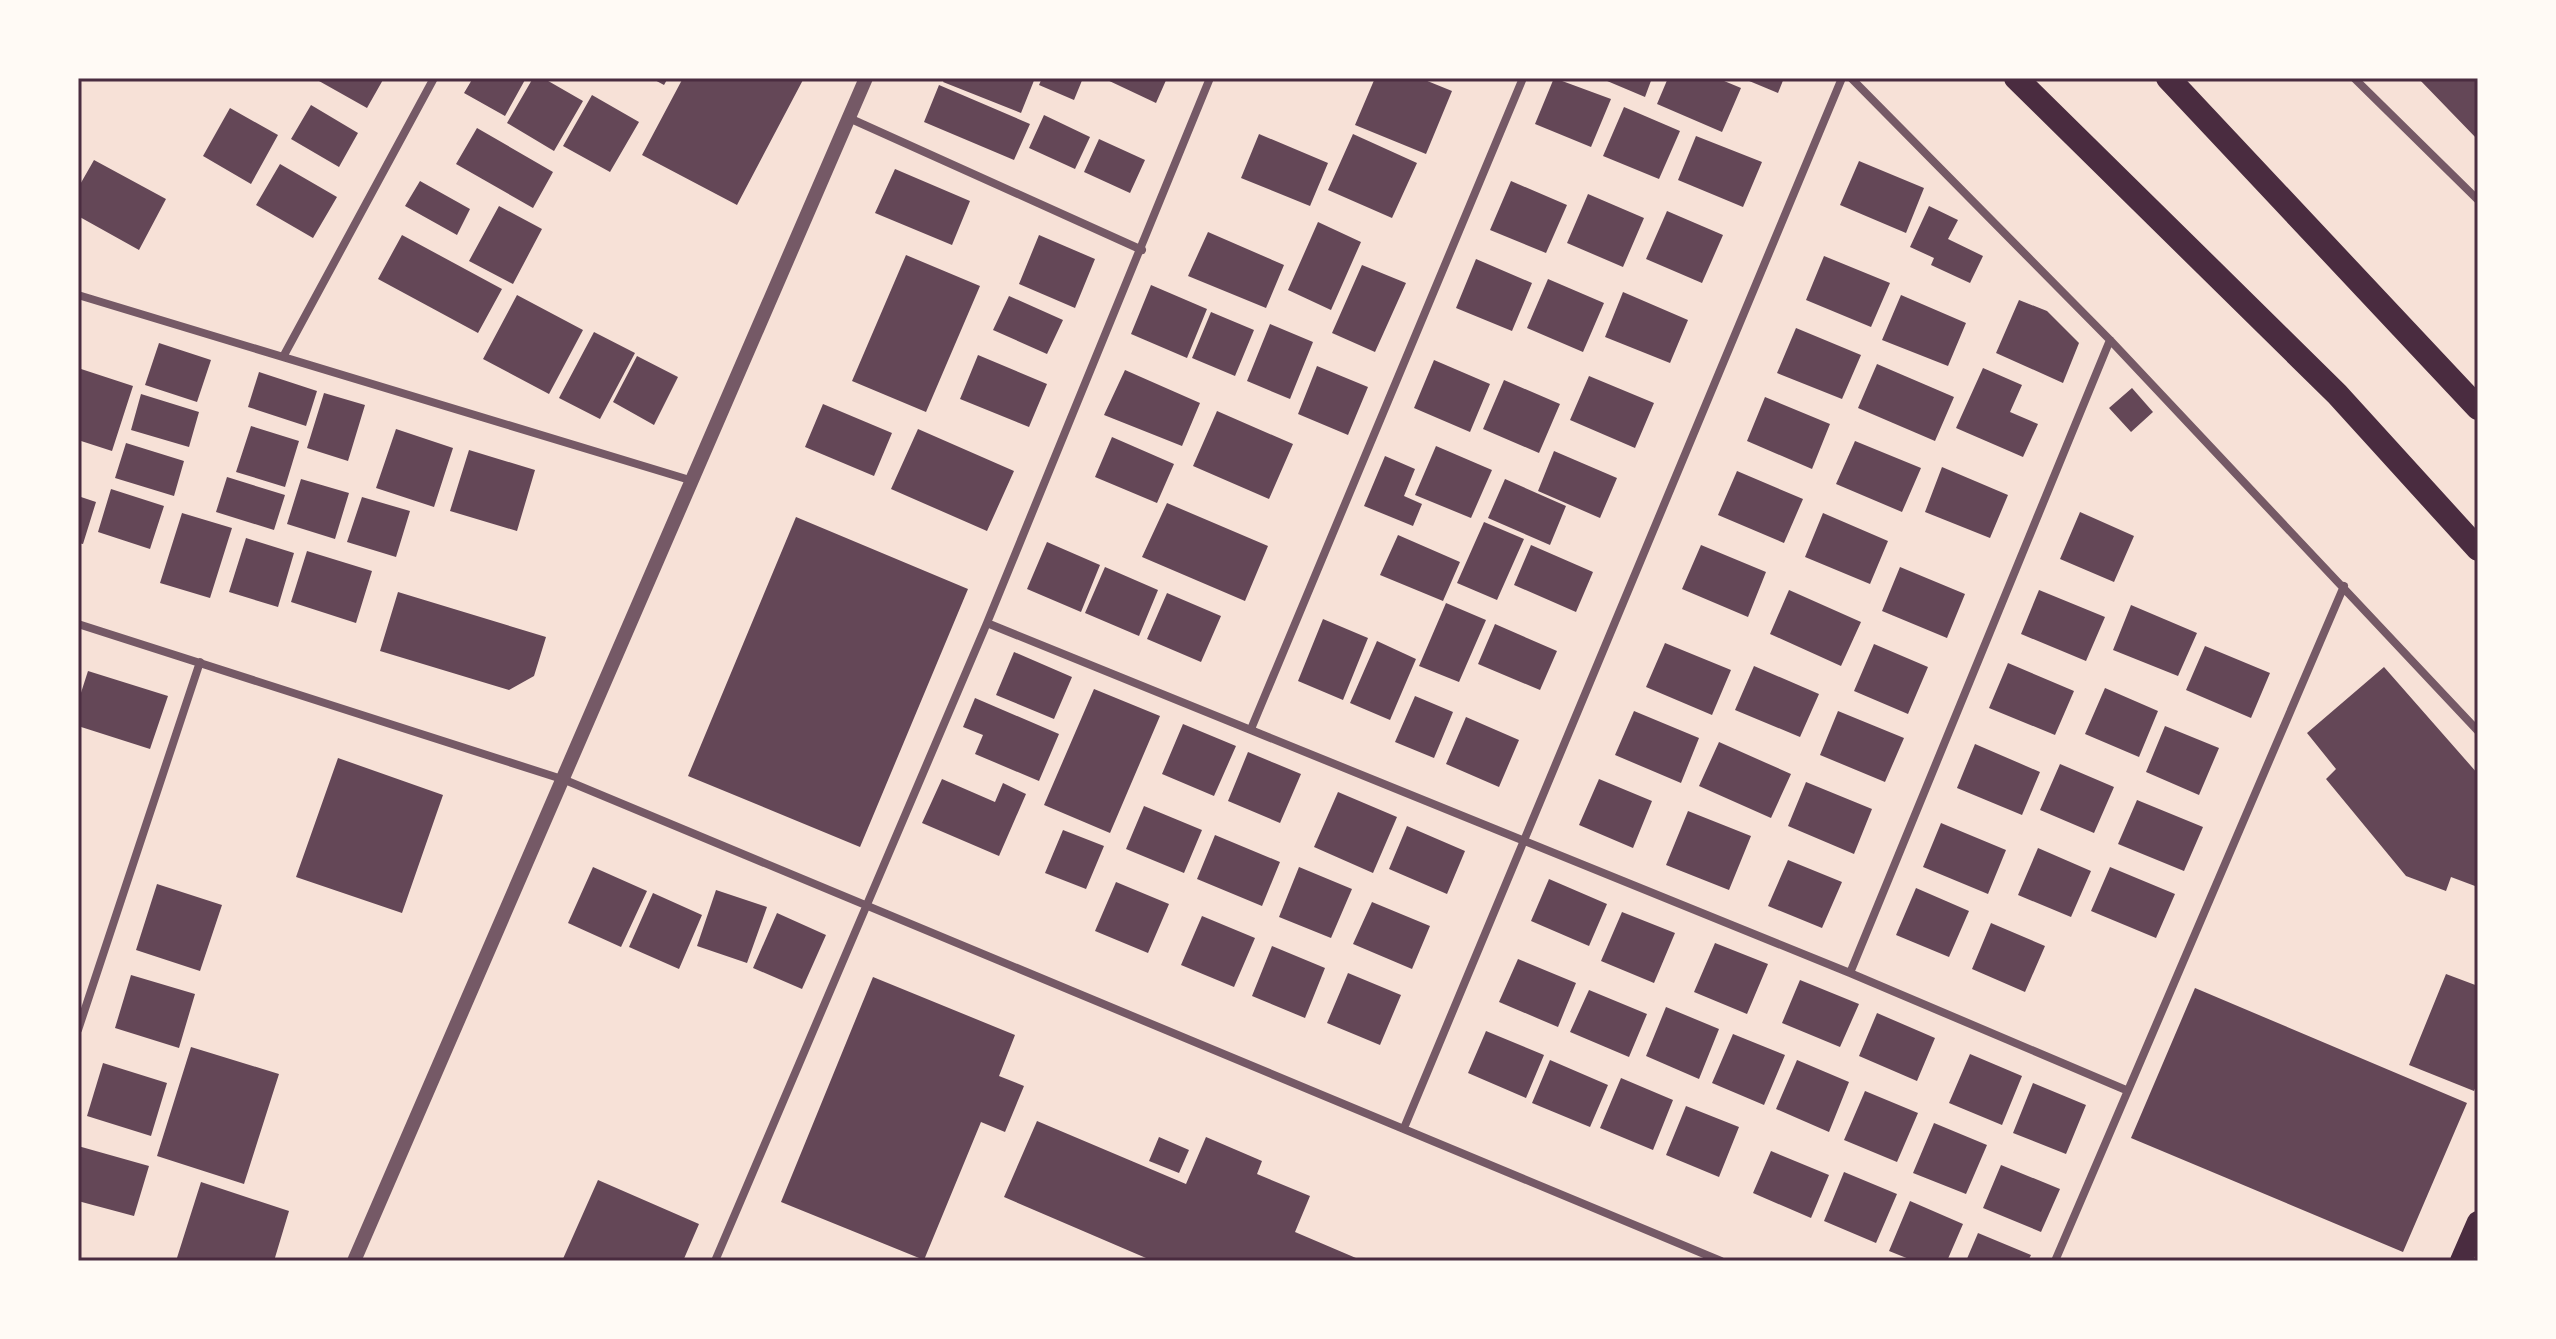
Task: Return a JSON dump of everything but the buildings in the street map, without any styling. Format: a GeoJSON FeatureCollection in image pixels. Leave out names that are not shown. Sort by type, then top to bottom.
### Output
{"type":"FeatureCollection","features":[{"type":"Feature","properties":{"kind":"highway"},"geometry":{"type":"LineString","coordinates":[[2016,78],[2337,394],[2478,549]]}},
{"type":"Feature","properties":{"kind":"highway"},"geometry":{"type":"LineString","coordinates":[[2168,78],[2478,408]]}},
{"type":"Feature","properties":{"kind":"highway"},"geometry":{"type":"LineString","coordinates":[[2461,1261],[2478,1222]]}},
{"type":"Feature","properties":{"kind":"street"},"geometry":{"type":"LineString","coordinates":[[283,357],[434,78]]}},
{"type":"Feature","properties":{"kind":"street"},"geometry":{"type":"LineString","coordinates":[[354,1261],[565,780],[866,78]]}},
{"type":"Feature","properties":{"kind":"street"},"geometry":{"type":"LineString","coordinates":[[715,1261],[987,623],[1210,78]]}},
{"type":"Feature","properties":{"kind":"street"},"geometry":{"type":"LineString","coordinates":[[1251,729],[1523,78]]}},
{"type":"Feature","properties":{"kind":"street"},"geometry":{"type":"LineString","coordinates":[[1404,1128],[1842,78]]}},
{"type":"Feature","properties":{"kind":"street"},"geometry":{"type":"LineString","coordinates":[[1851,78],[2110,340],[2478,731]]}},
{"type":"Feature","properties":{"kind":"street"},"geometry":{"type":"LineString","coordinates":[[2354,78],[2478,200]]}},
{"type":"Feature","properties":{"kind":"street"},"geometry":{"type":"LineString","coordinates":[[849,118],[1142,250]]}},
{"type":"Feature","properties":{"kind":"street"},"geometry":{"type":"LineString","coordinates":[[78,295],[693,481]]}},
{"type":"Feature","properties":{"kind":"street"},"geometry":{"type":"LineString","coordinates":[[1850,973],[2110,340]]}},
{"type":"Feature","properties":{"kind":"street"},"geometry":{"type":"LineString","coordinates":[[2055,1261],[2344,586]]}},
{"type":"Feature","properties":{"kind":"street"},"geometry":{"type":"LineString","coordinates":[[987,623],[1850,973],[2126,1090]]}},
{"type":"Feature","properties":{"kind":"street"},"geometry":{"type":"LineString","coordinates":[[78,624],[565,780],[1721,1261]]}},
{"type":"Feature","properties":{"kind":"street"},"geometry":{"type":"LineString","coordinates":[[78,1030],[83,996],[200,662]]}},
{"type":"Feature","properties":{"kind":"street"},"geometry":{"type":"LineString","coordinates":[[1689,1261],[1694,1250]]}}]}
